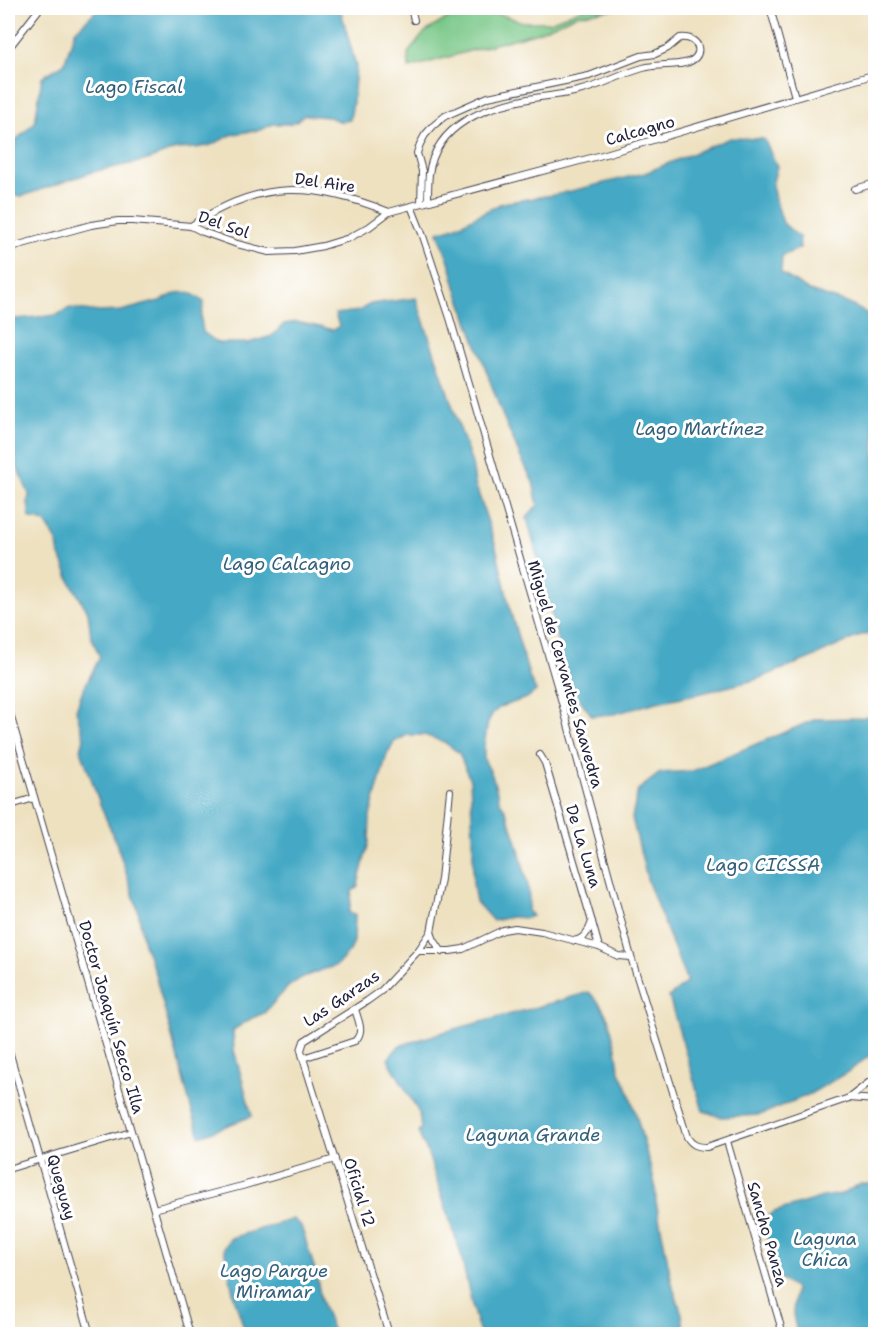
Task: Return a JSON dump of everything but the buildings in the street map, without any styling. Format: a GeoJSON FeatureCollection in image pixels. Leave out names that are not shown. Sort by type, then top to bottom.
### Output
{"type":"FeatureCollection","features":[{"type":"Feature","properties":{"kind":"street"},"geometry":{"type":"LineString","coordinates":[[8,49],[40,8]]}},
{"type":"Feature","properties":{"kind":"street"},"geometry":{"type":"LineString","coordinates":[[411,8],[414,20]]}},
{"type":"Feature","properties":{"kind":"street"},"geometry":{"type":"LineString","coordinates":[[770,8],[795,98]]}},
{"type":"Feature","properties":{"kind":"street"},"geometry":{"type":"LineString","coordinates":[[680,38],[692,39],[698,47],[698,54],[686,63],[643,68],[592,87],[492,108],[468,119],[454,127],[435,154],[429,172],[425,202],[422,171],[417,153],[425,135],[445,116],[488,97],[589,76],[641,56],[662,51],[680,38]]}},
{"type":"Feature","properties":{"kind":"street","name":"Calcagno"},"geometry":{"type":"LineString","coordinates":[[389,212],[602,155],[876,74]]}},
{"type":"Feature","properties":{"kind":"street"},"geometry":{"type":"LineString","coordinates":[[589,76],[592,87]]}},
{"type":"Feature","properties":{"kind":"street"},"geometry":{"type":"LineString","coordinates":[[488,97],[492,108]]}},
{"type":"Feature","properties":{"kind":"street"},"geometry":{"type":"LineString","coordinates":[[855,189],[876,183]]}},
{"type":"Feature","properties":{"kind":"street","name":"Del Aire"},"geometry":{"type":"LineString","coordinates":[[191,226],[232,202],[276,190],[336,194],[389,212]]}},
{"type":"Feature","properties":{"kind":"street","name":"Miguel de Cervantes Saavedra"},"geometry":{"type":"LineString","coordinates":[[411,206],[450,318],[561,699],[631,957],[687,1137],[697,1147],[707,1147],[727,1141]]}},
{"type":"Feature","properties":{"kind":"street","name":"Del Sol"},"geometry":{"type":"LineString","coordinates":[[8,248],[77,228],[132,221],[191,226],[237,244],[269,252],[296,251],[324,246],[349,238],[389,212]]}},
{"type":"Feature","properties":{"kind":"street","name":"Doctor Joaquín Secco Illa"},"geometry":{"type":"LineString","coordinates":[[8,707],[190,1335]]}},
{"type":"Feature","properties":{"kind":"street","name":"De La Luna"},"geometry":{"type":"LineString","coordinates":[[540,755],[545,763],[599,947]]}},
{"type":"Feature","properties":{"kind":"street"},"geometry":{"type":"LineString","coordinates":[[442,952],[431,932],[441,879],[450,791]]}},
{"type":"Feature","properties":{"kind":"street"},"geometry":{"type":"LineString","coordinates":[[8,806],[34,798]]}},
{"type":"Feature","properties":{"kind":"street"},"geometry":{"type":"LineString","coordinates":[[574,942],[584,936],[592,922]]}},
{"type":"Feature","properties":{"kind":"street"},"geometry":{"type":"LineString","coordinates":[[418,951],[442,952],[463,949],[503,930],[515,928],[542,932],[599,947],[618,956],[631,957]]}},
{"type":"Feature","properties":{"kind":"street","name":"Las Garzas"},"geometry":{"type":"LineString","coordinates":[[303,1058],[301,1050],[304,1041],[381,991],[418,951],[431,932]]}},
{"type":"Feature","properties":{"kind":"street"},"geometry":{"type":"LineString","coordinates":[[303,1058],[355,1041],[361,1029],[355,1009]]}},
{"type":"Feature","properties":{"kind":"street","name":"Queguay"},"geometry":{"type":"LineString","coordinates":[[8,1047],[90,1335]]}},
{"type":"Feature","properties":{"kind":"street","name":"Oficial 12"},"geometry":{"type":"LineString","coordinates":[[303,1058],[389,1335]]}},
{"type":"Feature","properties":{"kind":"street"},"geometry":{"type":"LineString","coordinates":[[727,1141],[849,1098],[876,1077]]}},
{"type":"Feature","properties":{"kind":"street"},"geometry":{"type":"LineString","coordinates":[[849,1098],[876,1100]]}},
{"type":"Feature","properties":{"kind":"street"},"geometry":{"type":"LineString","coordinates":[[8,1169],[131,1132]]}},
{"type":"Feature","properties":{"kind":"street","name":"Sancho Panza"},"geometry":{"type":"LineString","coordinates":[[727,1141],[783,1335]]}},
{"type":"Feature","properties":{"kind":"street"},"geometry":{"type":"LineString","coordinates":[[154,1209],[335,1159]]}},
{"type":"Feature","properties":{"kind":"green space"},"geometry":{"type":"Polygon","coordinates":[[[584,8],[621,8],[576,15],[538,32],[409,68],[408,53],[425,32],[451,16],[473,10],[502,15],[523,22],[550,22],[584,8]]]}},
{"type":"Feature","properties":{"kind":"water","name":"Lago Fiscal"},"geometry":{"type":"Polygon","coordinates":[[[99,8],[137,13],[144,8],[340,8],[356,66],[350,120],[341,122],[329,117],[304,115],[288,124],[273,124],[260,130],[233,134],[211,145],[176,149],[148,160],[92,172],[23,196],[12,196],[8,190],[8,148],[35,122],[42,77],[64,64],[75,31],[99,8]]]}},
{"type":"Feature","properties":{"kind":"water","name":"Lago Martínez"},"geometry":{"type":"Polygon","coordinates":[[[730,138],[764,139],[777,166],[772,186],[775,198],[783,223],[799,237],[800,248],[782,256],[781,273],[809,291],[847,303],[872,316],[875,315],[875,634],[861,635],[755,680],[614,714],[592,716],[575,693],[561,657],[527,518],[538,505],[533,482],[502,414],[438,232],[455,227],[502,203],[559,194],[645,173],[730,138]]]}},
{"type":"Feature","properties":{"kind":"water","name":"Lago Calcagno"},"geometry":{"type":"Polygon","coordinates":[[[185,292],[204,302],[201,318],[203,332],[218,343],[248,343],[272,336],[284,324],[297,322],[334,330],[339,326],[335,314],[359,311],[370,304],[416,298],[472,464],[475,483],[496,547],[511,613],[530,679],[536,691],[527,698],[500,707],[493,713],[488,722],[484,746],[484,759],[516,839],[528,885],[528,911],[532,916],[493,921],[476,902],[473,885],[470,780],[459,753],[444,742],[424,735],[407,735],[394,742],[387,754],[370,816],[369,842],[357,888],[352,891],[349,913],[355,915],[354,941],[350,951],[337,965],[301,978],[288,987],[264,1013],[233,1030],[234,1050],[252,1116],[200,1136],[154,970],[144,944],[138,910],[117,845],[81,750],[84,738],[76,710],[82,692],[100,657],[91,637],[88,612],[71,583],[58,550],[57,541],[46,523],[30,519],[29,494],[17,467],[8,413],[8,318],[57,315],[70,308],[99,312],[121,311],[185,292]]]}},
{"type":"Feature","properties":{"kind":"water","name":"Lago CICSSA"},"geometry":{"type":"Polygon","coordinates":[[[875,714],[875,1051],[851,1070],[810,1094],[760,1115],[721,1117],[703,1111],[669,997],[687,982],[648,882],[632,818],[638,790],[660,773],[692,771],[816,719],[862,718],[875,714]]]}},
{"type":"Feature","properties":{"kind":"water","name":"Laguna Grande"},"geometry":{"type":"Polygon","coordinates":[[[589,992],[600,1004],[608,1018],[619,1069],[636,1114],[655,1184],[656,1202],[673,1288],[682,1314],[685,1334],[480,1334],[460,1251],[428,1154],[418,1132],[421,1128],[419,1113],[388,1059],[399,1046],[589,992]]]}},
{"type":"Feature","properties":{"kind":"water","name":"Laguna Chica"},"geometry":{"type":"Polygon","coordinates":[[[860,1184],[875,1184],[875,1334],[797,1334],[793,1314],[795,1289],[781,1279],[762,1222],[774,1212],[823,1197],[842,1194],[860,1184]]]}},
{"type":"Feature","properties":{"kind":"water","name":"Lago Parque Miramar"},"geometry":{"type":"Polygon","coordinates":[[[293,1219],[301,1226],[316,1273],[321,1300],[334,1334],[246,1334],[234,1297],[224,1248],[231,1238],[293,1219]]]}}]}
